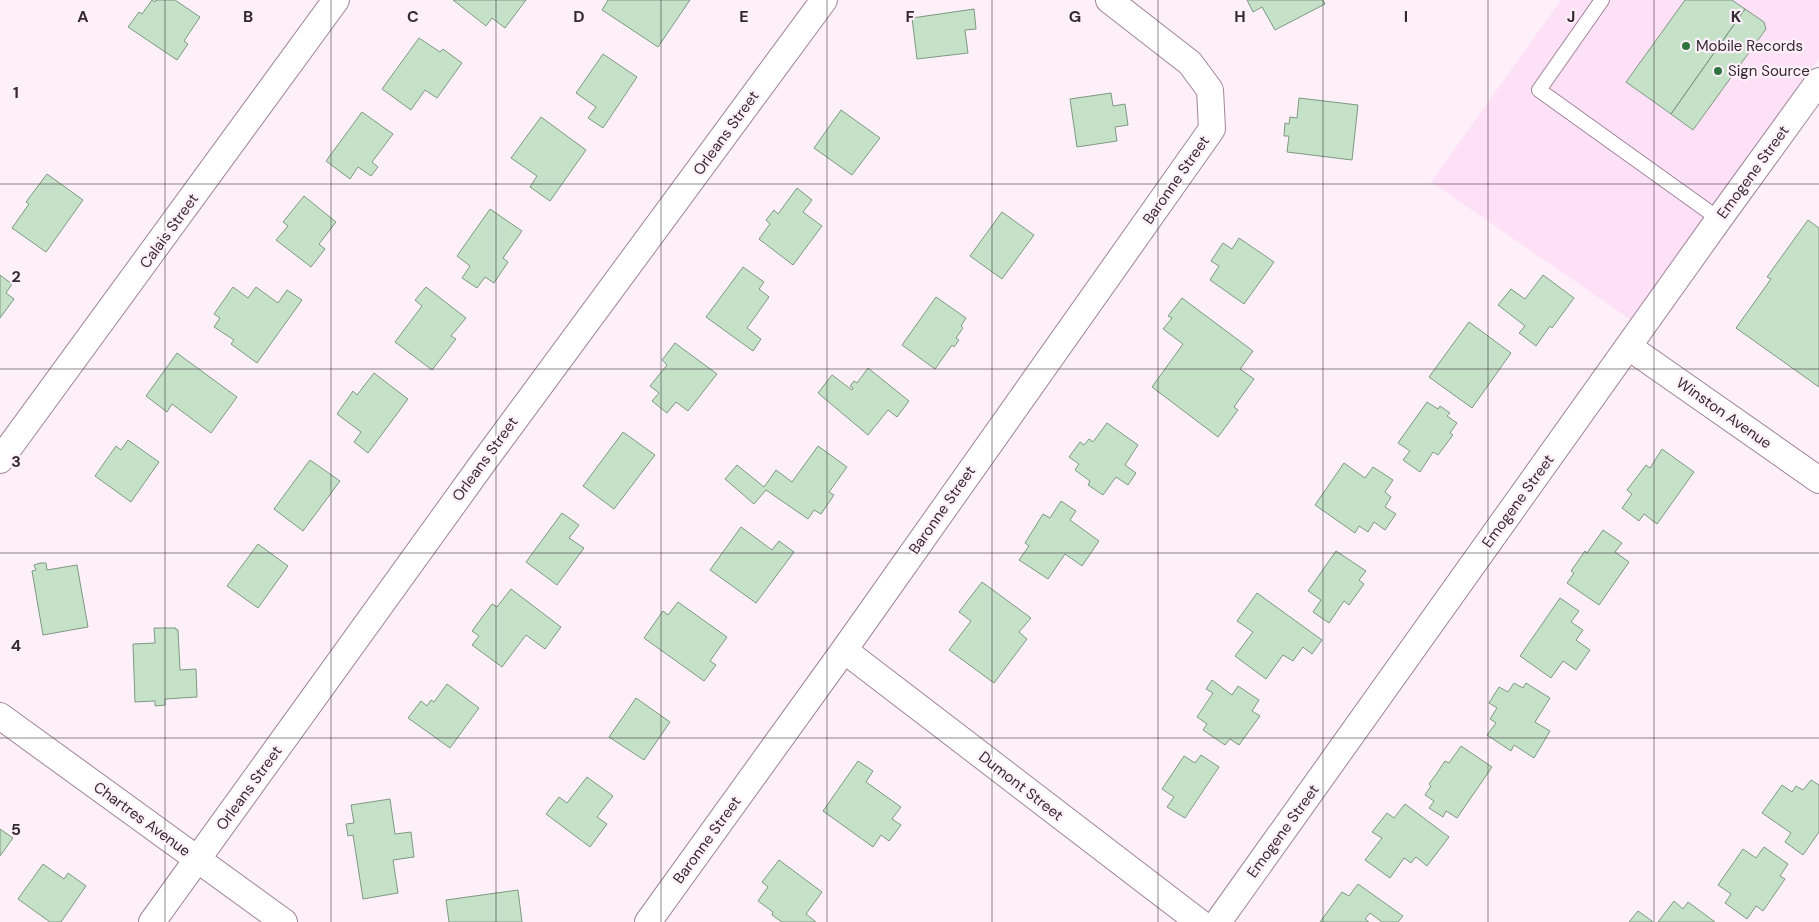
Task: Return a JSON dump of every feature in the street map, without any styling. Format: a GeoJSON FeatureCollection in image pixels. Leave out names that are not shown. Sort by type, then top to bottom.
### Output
{"type":"FeatureCollection","features":[{"type":"Feature","properties":{"kind":"street","name":"Calais Street"},"geometry":{"type":"LineString","coordinates":[[0,460],[336,0]]}},
{"type":"Feature","properties":{"kind":"street","name":"Orleans Street"},"geometry":{"type":"LineString","coordinates":[[152,922],[485,460],[824,0]]}},
{"type":"Feature","properties":{"kind":"street","name":"Baronne Street"},"geometry":{"type":"LineString","coordinates":[[648,922],[844,650],[1212,129],[1210,90],[1190,63],[1109,0]]}},
{"type":"Feature","properties":{"kind":"street","name":"Emogene Street"},"geometry":{"type":"LineString","coordinates":[[1218,922],[1819,81]]}},
{"type":"Feature","properties":{"kind":"street","name":"Winston Avenue"},"geometry":{"type":"LineString","coordinates":[[1629,347],[1819,480]]}},
{"type":"Feature","properties":{"kind":"street","name":"Dumont Street"},"geometry":{"type":"LineString","coordinates":[[844,650],[1199,922]]}},
{"type":"Feature","properties":{"kind":"street","name":"Chartres Avenue"},"geometry":{"type":"LineString","coordinates":[[0,716],[284,922]]}},
{"type":"Feature","properties":{"kind":"lane"},"geometry":{"type":"LineString","coordinates":[[1602,0],[1539,90],[1719,219]]}},
{"type":"Feature","properties":{"kind":"shaded area"},"geometry":{"type":"Polygon","coordinates":[[[1561,0],[1819,0],[1819,58],[1631,320],[1431,182],[1561,0]]]}},
{"type":"Feature","properties":{"kind":"building"},"geometry":{"type":"Polygon","coordinates":[[[152,0],[155,2],[156,0],[175,0],[200,17],[184,41],[188,44],[177,60],[128,27],[139,12],[142,14],[152,0]]]}},
{"type":"Feature","properties":{"kind":"building"},"geometry":{"type":"Polygon","coordinates":[[[453,0],[526,0],[505,28],[492,18],[486,26],[453,0]]]}},
{"type":"Feature","properties":{"kind":"building"},"geometry":{"type":"Polygon","coordinates":[[[608,0],[690,0],[658,47],[602,10],[608,0]]]}},
{"type":"Feature","properties":{"kind":"building"},"geometry":{"type":"Polygon","coordinates":[[[1247,0],[1323,0],[1325,4],[1275,30],[1262,7],[1253,12],[1247,0]]]}},
{"type":"Feature","properties":{"kind":"building","name":"Mobile Records"},"geometry":{"type":"Polygon","coordinates":[[[1685,0],[1732,0],[1745,9],[1671,114],[1626,82],[1685,0]]]}},
{"type":"Feature","properties":{"kind":"building"},"geometry":{"type":"Polygon","coordinates":[[[974,9],[976,29],[965,30],[968,53],[917,59],[912,18],[974,9]]]}},
{"type":"Feature","properties":{"kind":"building","name":"Sign Source"},"geometry":{"type":"Polygon","coordinates":[[[1745,9],[1764,22],[1766,29],[1693,130],[1671,114],[1745,9]]]}},
{"type":"Feature","properties":{"kind":"building"},"geometry":{"type":"Polygon","coordinates":[[[419,38],[440,52],[443,49],[462,63],[437,98],[425,90],[411,110],[382,89],[419,38]]]}},
{"type":"Feature","properties":{"kind":"building"},"geometry":{"type":"Polygon","coordinates":[[[603,54],[637,77],[603,128],[588,118],[596,107],[576,93],[603,54]]]}},
{"type":"Feature","properties":{"kind":"building"},"geometry":{"type":"Polygon","coordinates":[[[1111,93],[1113,106],[1125,104],[1128,125],[1115,127],[1117,141],[1077,147],[1070,99],[1111,93]]]}},
{"type":"Feature","properties":{"kind":"building"},"geometry":{"type":"Polygon","coordinates":[[[1299,98],[1358,105],[1352,160],[1287,152],[1289,136],[1284,136],[1285,123],[1289,124],[1290,117],[1297,118],[1299,98]]]}},
{"type":"Feature","properties":{"kind":"building"},"geometry":{"type":"Polygon","coordinates":[[[841,110],[880,138],[852,175],[814,148],[841,110]]]}},
{"type":"Feature","properties":{"kind":"building"},"geometry":{"type":"Polygon","coordinates":[[[362,112],[393,134],[372,162],[378,167],[371,176],[358,167],[350,179],[326,161],[362,112]]]}},
{"type":"Feature","properties":{"kind":"building"},"geometry":{"type":"Polygon","coordinates":[[[541,117],[586,150],[550,201],[530,187],[537,176],[511,158],[541,117]]]}},
{"type":"Feature","properties":{"kind":"building"},"geometry":{"type":"Polygon","coordinates":[[[47,174],[83,200],[46,252],[12,228],[29,204],[26,202],[47,174]]]}},
{"type":"Feature","properties":{"kind":"building"},"geometry":{"type":"Polygon","coordinates":[[[797,188],[812,200],[803,212],[822,226],[793,265],[759,239],[770,224],[766,220],[774,210],[778,214],[797,188]]]}},
{"type":"Feature","properties":{"kind":"building"},"geometry":{"type":"Polygon","coordinates":[[[304,196],[336,222],[319,244],[325,249],[311,267],[276,240],[288,226],[283,222],[304,196]]]}},
{"type":"Feature","properties":{"kind":"building"},"geometry":{"type":"Polygon","coordinates":[[[490,209],[522,231],[503,258],[508,262],[494,283],[485,277],[477,288],[462,278],[470,266],[457,256],[490,209]]]}},
{"type":"Feature","properties":{"kind":"building"},"geometry":{"type":"Polygon","coordinates":[[[1002,212],[1034,235],[1002,279],[970,256],[1002,212]]]}},
{"type":"Feature","properties":{"kind":"building"},"geometry":{"type":"Polygon","coordinates":[[[1808,220],[1819,228],[1819,387],[1736,328],[1771,279],[1767,277],[1808,220]]]}},
{"type":"Feature","properties":{"kind":"building"},"geometry":{"type":"Polygon","coordinates":[[[1239,238],[1274,262],[1244,304],[1210,280],[1219,266],[1211,261],[1223,243],[1232,249],[1239,238]]]}},
{"type":"Feature","properties":{"kind":"building"},"geometry":{"type":"Polygon","coordinates":[[[743,267],[764,282],[759,289],[769,297],[747,328],[761,339],[753,351],[706,317],[743,267]]]}},
{"type":"Feature","properties":{"kind":"building"},"geometry":{"type":"Polygon","coordinates":[[[0,275],[12,284],[6,293],[14,299],[0,318],[0,275]]]}},
{"type":"Feature","properties":{"kind":"building"},"geometry":{"type":"Polygon","coordinates":[[[1543,275],[1574,298],[1536,346],[1519,333],[1525,326],[1498,305],[1511,289],[1525,299],[1543,275]]]}},
{"type":"Feature","properties":{"kind":"building"},"geometry":{"type":"Polygon","coordinates":[[[233,287],[248,298],[256,287],[278,303],[287,290],[302,300],[257,363],[231,344],[234,340],[214,327],[220,318],[214,314],[233,287]]]}},
{"type":"Feature","properties":{"kind":"building"},"geometry":{"type":"Polygon","coordinates":[[[426,287],[466,318],[451,336],[456,339],[432,370],[395,342],[422,306],[415,300],[426,287]]]}},
{"type":"Feature","properties":{"kind":"building"},"geometry":{"type":"Polygon","coordinates":[[[936,297],[966,318],[961,326],[963,328],[956,338],[959,340],[954,347],[952,345],[935,369],[902,345],[936,297]]]}},
{"type":"Feature","properties":{"kind":"building"},"geometry":{"type":"Polygon","coordinates":[[[1182,298],[1253,351],[1240,369],[1254,379],[1234,407],[1238,410],[1218,437],[1152,387],[1183,344],[1163,329],[1172,318],[1168,316],[1182,298]]]}},
{"type":"Feature","properties":{"kind":"building"},"geometry":{"type":"Polygon","coordinates":[[[1469,322],[1511,353],[1472,408],[1429,377],[1469,322]]]}},
{"type":"Feature","properties":{"kind":"building"},"geometry":{"type":"Polygon","coordinates":[[[675,343],[717,374],[688,411],[676,402],[667,413],[652,401],[659,393],[650,386],[667,365],[662,360],[675,343]]]}},
{"type":"Feature","properties":{"kind":"building"},"geometry":{"type":"Polygon","coordinates":[[[177,353],[237,397],[211,433],[172,404],[167,412],[146,396],[177,353]]]}},
{"type":"Feature","properties":{"kind":"building"},"geometry":{"type":"Polygon","coordinates":[[[868,368],[909,401],[897,417],[888,410],[868,435],[818,393],[832,375],[852,390],[853,388],[850,386],[854,381],[857,383],[868,368]]]}},
{"type":"Feature","properties":{"kind":"building"},"geometry":{"type":"Polygon","coordinates":[[[374,373],[408,399],[368,453],[354,442],[361,432],[337,414],[353,391],[357,395],[374,373]]]}},
{"type":"Feature","properties":{"kind":"building"},"geometry":{"type":"Polygon","coordinates":[[[1427,402],[1438,409],[1440,406],[1450,413],[1447,416],[1457,423],[1450,433],[1453,435],[1438,455],[1433,452],[1420,472],[1403,460],[1410,451],[1398,443],[1427,402]]]}},
{"type":"Feature","properties":{"kind":"building"},"geometry":{"type":"Polygon","coordinates":[[[1107,423],[1138,445],[1125,465],[1136,473],[1128,485],[1116,477],[1103,495],[1088,485],[1090,481],[1075,470],[1079,464],[1069,457],[1080,442],[1084,445],[1089,439],[1093,442],[1107,423]]]}},
{"type":"Feature","properties":{"kind":"building"},"geometry":{"type":"Polygon","coordinates":[[[623,432],[655,455],[614,509],[583,486],[623,432]]]}},
{"type":"Feature","properties":{"kind":"building"},"geometry":{"type":"Polygon","coordinates":[[[128,440],[159,462],[131,502],[95,476],[116,446],[121,450],[128,440]]]}},
{"type":"Feature","properties":{"kind":"building"},"geometry":{"type":"Polygon","coordinates":[[[818,446],[847,467],[829,492],[834,495],[821,514],[814,510],[808,519],[766,490],[754,504],[725,479],[737,465],[764,487],[776,470],[792,482],[818,446]]]}},
{"type":"Feature","properties":{"kind":"building"},"geometry":{"type":"Polygon","coordinates":[[[1662,449],[1694,472],[1657,524],[1644,514],[1639,521],[1622,508],[1632,494],[1627,490],[1646,465],[1650,468],[1662,449]]]}},
{"type":"Feature","properties":{"kind":"building"},"geometry":{"type":"Polygon","coordinates":[[[310,460],[340,481],[303,531],[274,509],[310,460]]]}},
{"type":"Feature","properties":{"kind":"building"},"geometry":{"type":"Polygon","coordinates":[[[1344,463],[1365,478],[1373,467],[1393,480],[1385,492],[1391,497],[1385,507],[1396,514],[1385,530],[1374,522],[1368,532],[1359,526],[1355,533],[1315,505],[1344,463]]]}},
{"type":"Feature","properties":{"kind":"building"},"geometry":{"type":"Polygon","coordinates":[[[1061,501],[1076,511],[1070,520],[1099,541],[1082,566],[1065,554],[1048,579],[1019,560],[1029,546],[1025,543],[1043,514],[1050,518],[1061,501]]]}},
{"type":"Feature","properties":{"kind":"building"},"geometry":{"type":"Polygon","coordinates":[[[562,513],[579,525],[569,538],[584,548],[557,585],[526,562],[562,513]]]}},
{"type":"Feature","properties":{"kind":"building"},"geometry":{"type":"Polygon","coordinates":[[[741,527],[772,550],[779,541],[794,552],[756,603],[710,570],[741,527]]]}},
{"type":"Feature","properties":{"kind":"building"},"geometry":{"type":"Polygon","coordinates":[[[1603,530],[1622,543],[1615,552],[1629,562],[1599,605],[1567,583],[1574,573],[1571,571],[1585,551],[1587,553],[1603,530]]]}},
{"type":"Feature","properties":{"kind":"building"},"geometry":{"type":"Polygon","coordinates":[[[258,544],[288,566],[258,608],[227,586],[258,544]]]}},
{"type":"Feature","properties":{"kind":"building"},"geometry":{"type":"Polygon","coordinates":[[[1336,551],[1366,571],[1359,580],[1364,584],[1349,605],[1344,601],[1329,623],[1313,612],[1321,600],[1308,591],[1336,551]]]}},
{"type":"Feature","properties":{"kind":"building"},"geometry":{"type":"Polygon","coordinates":[[[46,563],[47,570],[77,565],[88,627],[43,635],[32,571],[36,570],[34,565],[46,563]]]}},
{"type":"Feature","properties":{"kind":"building"},"geometry":{"type":"Polygon","coordinates":[[[982,582],[1031,618],[1019,632],[1027,639],[994,683],[949,650],[971,621],[959,612],[982,582]]]}},
{"type":"Feature","properties":{"kind":"building"},"geometry":{"type":"Polygon","coordinates":[[[511,589],[561,627],[545,649],[526,635],[502,667],[472,645],[479,636],[472,631],[492,604],[497,607],[511,589]]]}},
{"type":"Feature","properties":{"kind":"building"},"geometry":{"type":"Polygon","coordinates":[[[1257,593],[1322,640],[1312,654],[1303,647],[1293,661],[1283,655],[1266,679],[1235,656],[1253,632],[1237,621],[1257,593]]]}},
{"type":"Feature","properties":{"kind":"building"},"geometry":{"type":"Polygon","coordinates":[[[1560,598],[1579,611],[1571,622],[1583,630],[1576,640],[1590,650],[1576,670],[1563,661],[1551,678],[1520,656],[1560,598]]]}},
{"type":"Feature","properties":{"kind":"building"},"geometry":{"type":"Polygon","coordinates":[[[678,602],[727,637],[710,661],[716,665],[704,681],[644,638],[663,611],[668,615],[678,602]]]}},
{"type":"Feature","properties":{"kind":"building"},"geometry":{"type":"Polygon","coordinates":[[[154,628],[176,628],[178,630],[180,670],[196,669],[197,697],[165,699],[165,705],[155,706],[155,701],[135,702],[133,644],[155,643],[154,628]]]}},
{"type":"Feature","properties":{"kind":"building"},"geometry":{"type":"Polygon","coordinates":[[[1212,680],[1232,695],[1238,686],[1259,700],[1252,711],[1260,716],[1239,745],[1230,739],[1225,745],[1203,730],[1207,724],[1197,717],[1213,693],[1206,689],[1212,680]]]}},
{"type":"Feature","properties":{"kind":"building"},"geometry":{"type":"Polygon","coordinates":[[[1514,683],[1523,688],[1526,683],[1550,698],[1535,722],[1550,731],[1534,758],[1514,745],[1511,751],[1487,735],[1496,723],[1490,719],[1497,708],[1489,703],[1499,687],[1508,692],[1514,683]]]}},
{"type":"Feature","properties":{"kind":"building"},"geometry":{"type":"Polygon","coordinates":[[[447,684],[479,708],[450,748],[408,718],[421,701],[427,706],[431,700],[434,702],[447,684]]]}},
{"type":"Feature","properties":{"kind":"building"},"geometry":{"type":"Polygon","coordinates":[[[636,698],[670,722],[644,760],[609,737],[636,698]]]}},
{"type":"Feature","properties":{"kind":"building"},"geometry":{"type":"Polygon","coordinates":[[[1461,746],[1492,767],[1457,818],[1446,811],[1443,817],[1429,808],[1434,801],[1425,795],[1431,786],[1429,784],[1445,761],[1449,763],[1461,746]]]}},
{"type":"Feature","properties":{"kind":"building"},"geometry":{"type":"Polygon","coordinates":[[[1201,755],[1219,767],[1185,818],[1167,807],[1174,797],[1162,789],[1184,756],[1195,763],[1201,755]]]}},
{"type":"Feature","properties":{"kind":"building"},"geometry":{"type":"Polygon","coordinates":[[[858,761],[873,771],[866,782],[901,807],[892,819],[901,825],[889,841],[881,835],[873,847],[823,811],[858,761]]]}},
{"type":"Feature","properties":{"kind":"building"},"geometry":{"type":"Polygon","coordinates":[[[587,777],[613,796],[597,817],[607,824],[590,847],[546,814],[559,797],[567,803],[587,777]]]}},
{"type":"Feature","properties":{"kind":"building"},"geometry":{"type":"Polygon","coordinates":[[[1811,780],[1819,785],[1819,832],[1803,855],[1785,842],[1791,833],[1762,813],[1782,785],[1792,792],[1796,786],[1803,790],[1811,780]]]}},
{"type":"Feature","properties":{"kind":"building"},"geometry":{"type":"Polygon","coordinates":[[[390,799],[395,834],[411,832],[414,857],[393,860],[398,893],[363,899],[353,835],[348,836],[346,824],[354,823],[351,805],[390,799]]]}},
{"type":"Feature","properties":{"kind":"building"},"geometry":{"type":"Polygon","coordinates":[[[1405,804],[1449,837],[1427,866],[1416,857],[1411,863],[1404,858],[1390,878],[1365,860],[1382,838],[1372,832],[1387,813],[1394,818],[1405,804]]]}},
{"type":"Feature","properties":{"kind":"building"},"geometry":{"type":"Polygon","coordinates":[[[0,829],[13,838],[0,856],[0,829]]]}},
{"type":"Feature","properties":{"kind":"building"},"geometry":{"type":"Polygon","coordinates":[[[1764,847],[1788,864],[1780,876],[1785,879],[1763,911],[1756,906],[1747,919],[1725,903],[1731,894],[1718,885],[1743,849],[1756,858],[1764,847]]]}},
{"type":"Feature","properties":{"kind":"building"},"geometry":{"type":"Polygon","coordinates":[[[779,860],[822,892],[806,914],[816,922],[782,922],[772,915],[773,912],[758,901],[768,887],[762,882],[779,860]]]}},
{"type":"Feature","properties":{"kind":"building"},"geometry":{"type":"Polygon","coordinates":[[[43,864],[64,879],[68,873],[86,886],[61,922],[50,922],[18,899],[43,864]]]}},
{"type":"Feature","properties":{"kind":"building"},"geometry":{"type":"Polygon","coordinates":[[[1358,884],[1403,916],[1398,922],[1382,922],[1370,913],[1365,919],[1369,922],[1320,922],[1342,892],[1349,896],[1358,884]]]}},
{"type":"Feature","properties":{"kind":"building"},"geometry":{"type":"Polygon","coordinates":[[[518,890],[522,922],[449,922],[446,900],[518,890]]]}},
{"type":"Feature","properties":{"kind":"building"},"geometry":{"type":"Polygon","coordinates":[[[1674,901],[1683,909],[1688,902],[1715,922],[1658,922],[1674,901]]]}},
{"type":"Feature","properties":{"kind":"building"},"geometry":{"type":"Polygon","coordinates":[[[1638,911],[1652,921],[1653,922],[1629,922],[1638,911]]]}},
{"type":"Feature","properties":{"kind":"place","name":"Mobile Records"},"geometry":{"type":"Point","coordinates":[1686,46]}},
{"type":"Feature","properties":{"kind":"place","name":"Sign Source"},"geometry":{"type":"Point","coordinates":[1718,71]}}]}
